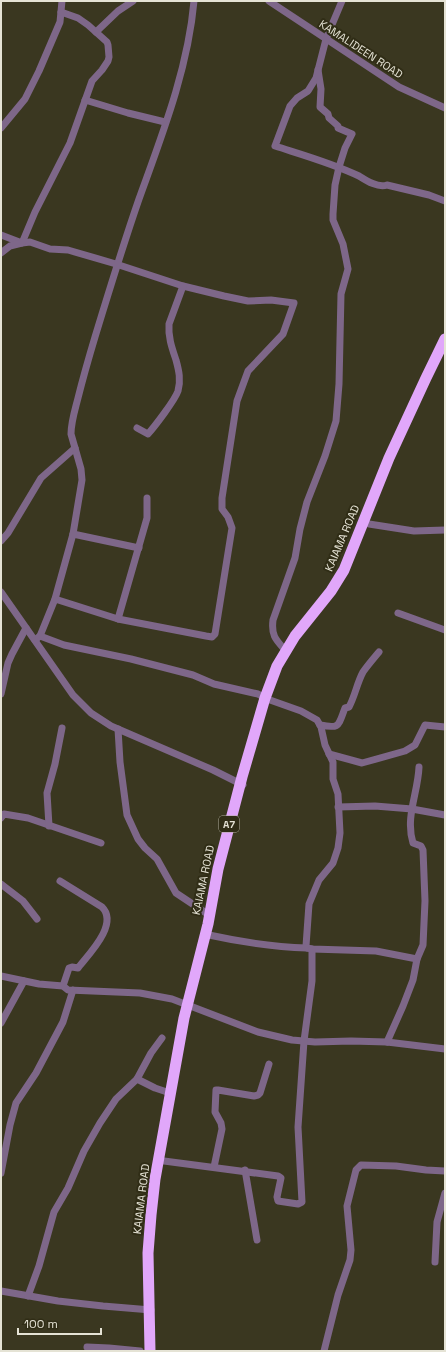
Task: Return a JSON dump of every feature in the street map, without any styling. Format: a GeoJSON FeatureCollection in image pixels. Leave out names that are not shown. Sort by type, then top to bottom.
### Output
{"type":"FeatureCollection","features":[{"type":"Feature","properties":{"kind":"highway","name":"KAIAMA ROAD"},"geometry":{"type":"LineString","coordinates":[[155,1351],[148,1253],[151,1209],[170,1092],[210,915],[218,869],[243,781],[277,666],[302,626],[331,591],[344,570],[389,458],[422,385],[445,340]]}},
{"type":"Feature","properties":{"kind":"highway","name":"KAIAMA ROAD"},"geometry":{"type":"LineString","coordinates":[[268,699],[285,661],[347,574],[369,524],[382,486],[400,443],[445,349]]}},
{"type":"Feature","properties":{"kind":"highway","name":"KAIAMA ROAD"},"geometry":{"type":"LineString","coordinates":[[150,1351],[154,1239],[158,1200],[189,1005],[209,935],[243,781]]}},
{"type":"Feature","properties":{"kind":"street"},"geometry":{"type":"LineString","coordinates":[[1,128],[25,99],[56,34],[60,22],[62,1]]}},
{"type":"Feature","properties":{"kind":"street"},"geometry":{"type":"LineString","coordinates":[[96,32],[118,11],[133,1]]}},
{"type":"Feature","properties":{"kind":"street"},"geometry":{"type":"LineString","coordinates":[[37,638],[55,599],[73,534],[82,480],[81,469],[71,434],[74,416],[87,364],[116,264],[155,155],[177,86],[186,53],[194,1]]}},
{"type":"Feature","properties":{"kind":"street","name":"KAMALIDEEN ROAD"},"geometry":{"type":"LineString","coordinates":[[269,1],[399,86],[445,108]]}},
{"type":"Feature","properties":{"kind":"street"},"geometry":{"type":"LineString","coordinates":[[342,1],[326,39],[316,78],[308,91],[293,101],[275,146],[339,167],[382,186],[387,185],[429,195],[445,201]]}},
{"type":"Feature","properties":{"kind":"street"},"geometry":{"type":"LineString","coordinates":[[1,253],[10,246],[22,242],[35,212],[70,143],[92,81],[102,70],[109,57],[107,42],[78,18],[61,12]]}},
{"type":"Feature","properties":{"kind":"street"},"geometry":{"type":"LineString","coordinates":[[286,651],[274,638],[272,628],[273,620],[295,558],[307,502],[325,456],[336,422],[339,384],[341,294],[348,269],[343,244],[332,214],[335,185],[339,167],[345,148],[352,134],[338,128],[338,126],[329,118],[328,114],[320,107],[321,89],[318,70]]}},
{"type":"Feature","properties":{"kind":"street"},"geometry":{"type":"LineString","coordinates":[[85,100],[128,113],[166,122]]}},
{"type":"Feature","properties":{"kind":"street"},"geometry":{"type":"LineString","coordinates":[[1,235],[22,242],[30,242],[50,249],[68,250],[183,286],[248,301],[271,300],[294,303],[283,334],[248,371],[237,401],[222,498],[222,509],[228,517],[232,528],[215,634],[212,636],[206,636],[118,619],[55,599]]}},
{"type":"Feature","properties":{"kind":"street"},"geometry":{"type":"LineString","coordinates":[[137,428],[148,434],[178,392],[180,383],[179,373],[168,331],[169,324],[183,286]]}},
{"type":"Feature","properties":{"kind":"street"},"geometry":{"type":"LineString","coordinates":[[1,541],[41,478],[75,448]]}},
{"type":"Feature","properties":{"kind":"street"},"geometry":{"type":"LineString","coordinates":[[118,619],[147,518],[147,498]]}},
{"type":"Feature","properties":{"kind":"street"},"geometry":{"type":"LineString","coordinates":[[369,524],[414,531],[445,530]]}},
{"type":"Feature","properties":{"kind":"street"},"geometry":{"type":"LineString","coordinates":[[73,534],[139,548]]}},
{"type":"Feature","properties":{"kind":"street"},"geometry":{"type":"LineString","coordinates":[[1,592],[26,628],[37,638],[73,695],[91,713],[118,729],[213,770],[243,781]]}},
{"type":"Feature","properties":{"kind":"street"},"geometry":{"type":"LineString","coordinates":[[398,613],[445,630]]}},
{"type":"Feature","properties":{"kind":"street"},"geometry":{"type":"LineString","coordinates":[[1,694],[12,654],[26,628]]}},
{"type":"Feature","properties":{"kind":"street"},"geometry":{"type":"LineString","coordinates":[[37,638],[193,675],[214,684],[258,694],[312,716],[320,725],[325,745],[333,762],[333,779],[338,794],[340,833],[338,848],[333,863],[319,880],[309,904],[305,940],[306,946],[310,949],[312,981],[304,1041],[298,1126],[302,1202],[298,1204],[278,1202],[277,1197],[281,1178],[278,1176],[245,1170],[164,1161]]}},
{"type":"Feature","properties":{"kind":"street"},"geometry":{"type":"LineString","coordinates":[[320,725],[335,727],[339,724],[345,708],[349,707],[354,697],[363,672],[379,652]]}},
{"type":"Feature","properties":{"kind":"street"},"geometry":{"type":"LineString","coordinates":[[329,754],[358,762],[366,762],[405,751],[415,745],[425,725],[445,727]]}},
{"type":"Feature","properties":{"kind":"street"},"geometry":{"type":"LineString","coordinates":[[49,826],[47,793],[55,764],[62,728]]}},
{"type":"Feature","properties":{"kind":"street"},"geometry":{"type":"LineString","coordinates":[[118,729],[120,762],[127,815],[138,839],[145,848],[157,858],[176,893],[210,915]]}},
{"type":"Feature","properties":{"kind":"street"},"geometry":{"type":"LineString","coordinates":[[387,1042],[413,980],[417,959],[422,945],[425,924],[423,850],[421,846],[415,844],[413,841],[410,827],[420,767]]}},
{"type":"Feature","properties":{"kind":"street"},"geometry":{"type":"LineString","coordinates":[[338,807],[375,806],[412,809],[445,815]]}},
{"type":"Feature","properties":{"kind":"street"},"geometry":{"type":"LineString","coordinates":[[1,818],[4,814],[28,818],[101,843]]}},
{"type":"Feature","properties":{"kind":"street"},"geometry":{"type":"LineString","coordinates":[[60,881],[102,906],[107,921],[106,928],[100,941],[78,968],[69,968],[63,986]]}},
{"type":"Feature","properties":{"kind":"street"},"geometry":{"type":"LineString","coordinates":[[1,884],[23,901],[37,919]]}},
{"type":"Feature","properties":{"kind":"street"},"geometry":{"type":"LineString","coordinates":[[209,935],[262,944],[310,949],[376,951],[417,959]]}},
{"type":"Feature","properties":{"kind":"street"},"geometry":{"type":"LineString","coordinates":[[1,976],[39,984],[63,986],[68,990],[140,993],[172,999],[258,1032],[292,1040],[387,1042],[445,1049]]}},
{"type":"Feature","properties":{"kind":"street"},"geometry":{"type":"LineString","coordinates":[[1,1023],[24,981]]}},
{"type":"Feature","properties":{"kind":"street"},"geometry":{"type":"LineString","coordinates":[[1,1172],[16,1103],[36,1073],[63,1022],[73,990]]}},
{"type":"Feature","properties":{"kind":"street"},"geometry":{"type":"LineString","coordinates":[[28,1296],[39,1266],[54,1212],[68,1188],[84,1151],[116,1099],[137,1079],[151,1053],[162,1038]]}},
{"type":"Feature","properties":{"kind":"street"},"geometry":{"type":"LineString","coordinates":[[214,1167],[222,1128],[215,1112],[216,1090],[254,1096],[258,1095],[260,1093],[269,1064]]}},
{"type":"Feature","properties":{"kind":"street"},"geometry":{"type":"LineString","coordinates":[[137,1079],[155,1088],[170,1092]]}},
{"type":"Feature","properties":{"kind":"street"},"geometry":{"type":"LineString","coordinates":[[324,1351],[338,1295],[350,1260],[351,1250],[347,1206],[356,1170],[361,1165],[445,1170]]}},
{"type":"Feature","properties":{"kind":"street"},"geometry":{"type":"LineString","coordinates":[[245,1170],[257,1240]]}},
{"type":"Feature","properties":{"kind":"street"},"geometry":{"type":"LineString","coordinates":[[435,1262],[437,1222],[445,1194]]}},
{"type":"Feature","properties":{"kind":"street"},"geometry":{"type":"LineString","coordinates":[[1,1291],[66,1302],[152,1310]]}},
{"type":"Feature","properties":{"kind":"street"},"geometry":{"type":"LineString","coordinates":[[87,1347],[140,1351]]}}]}
